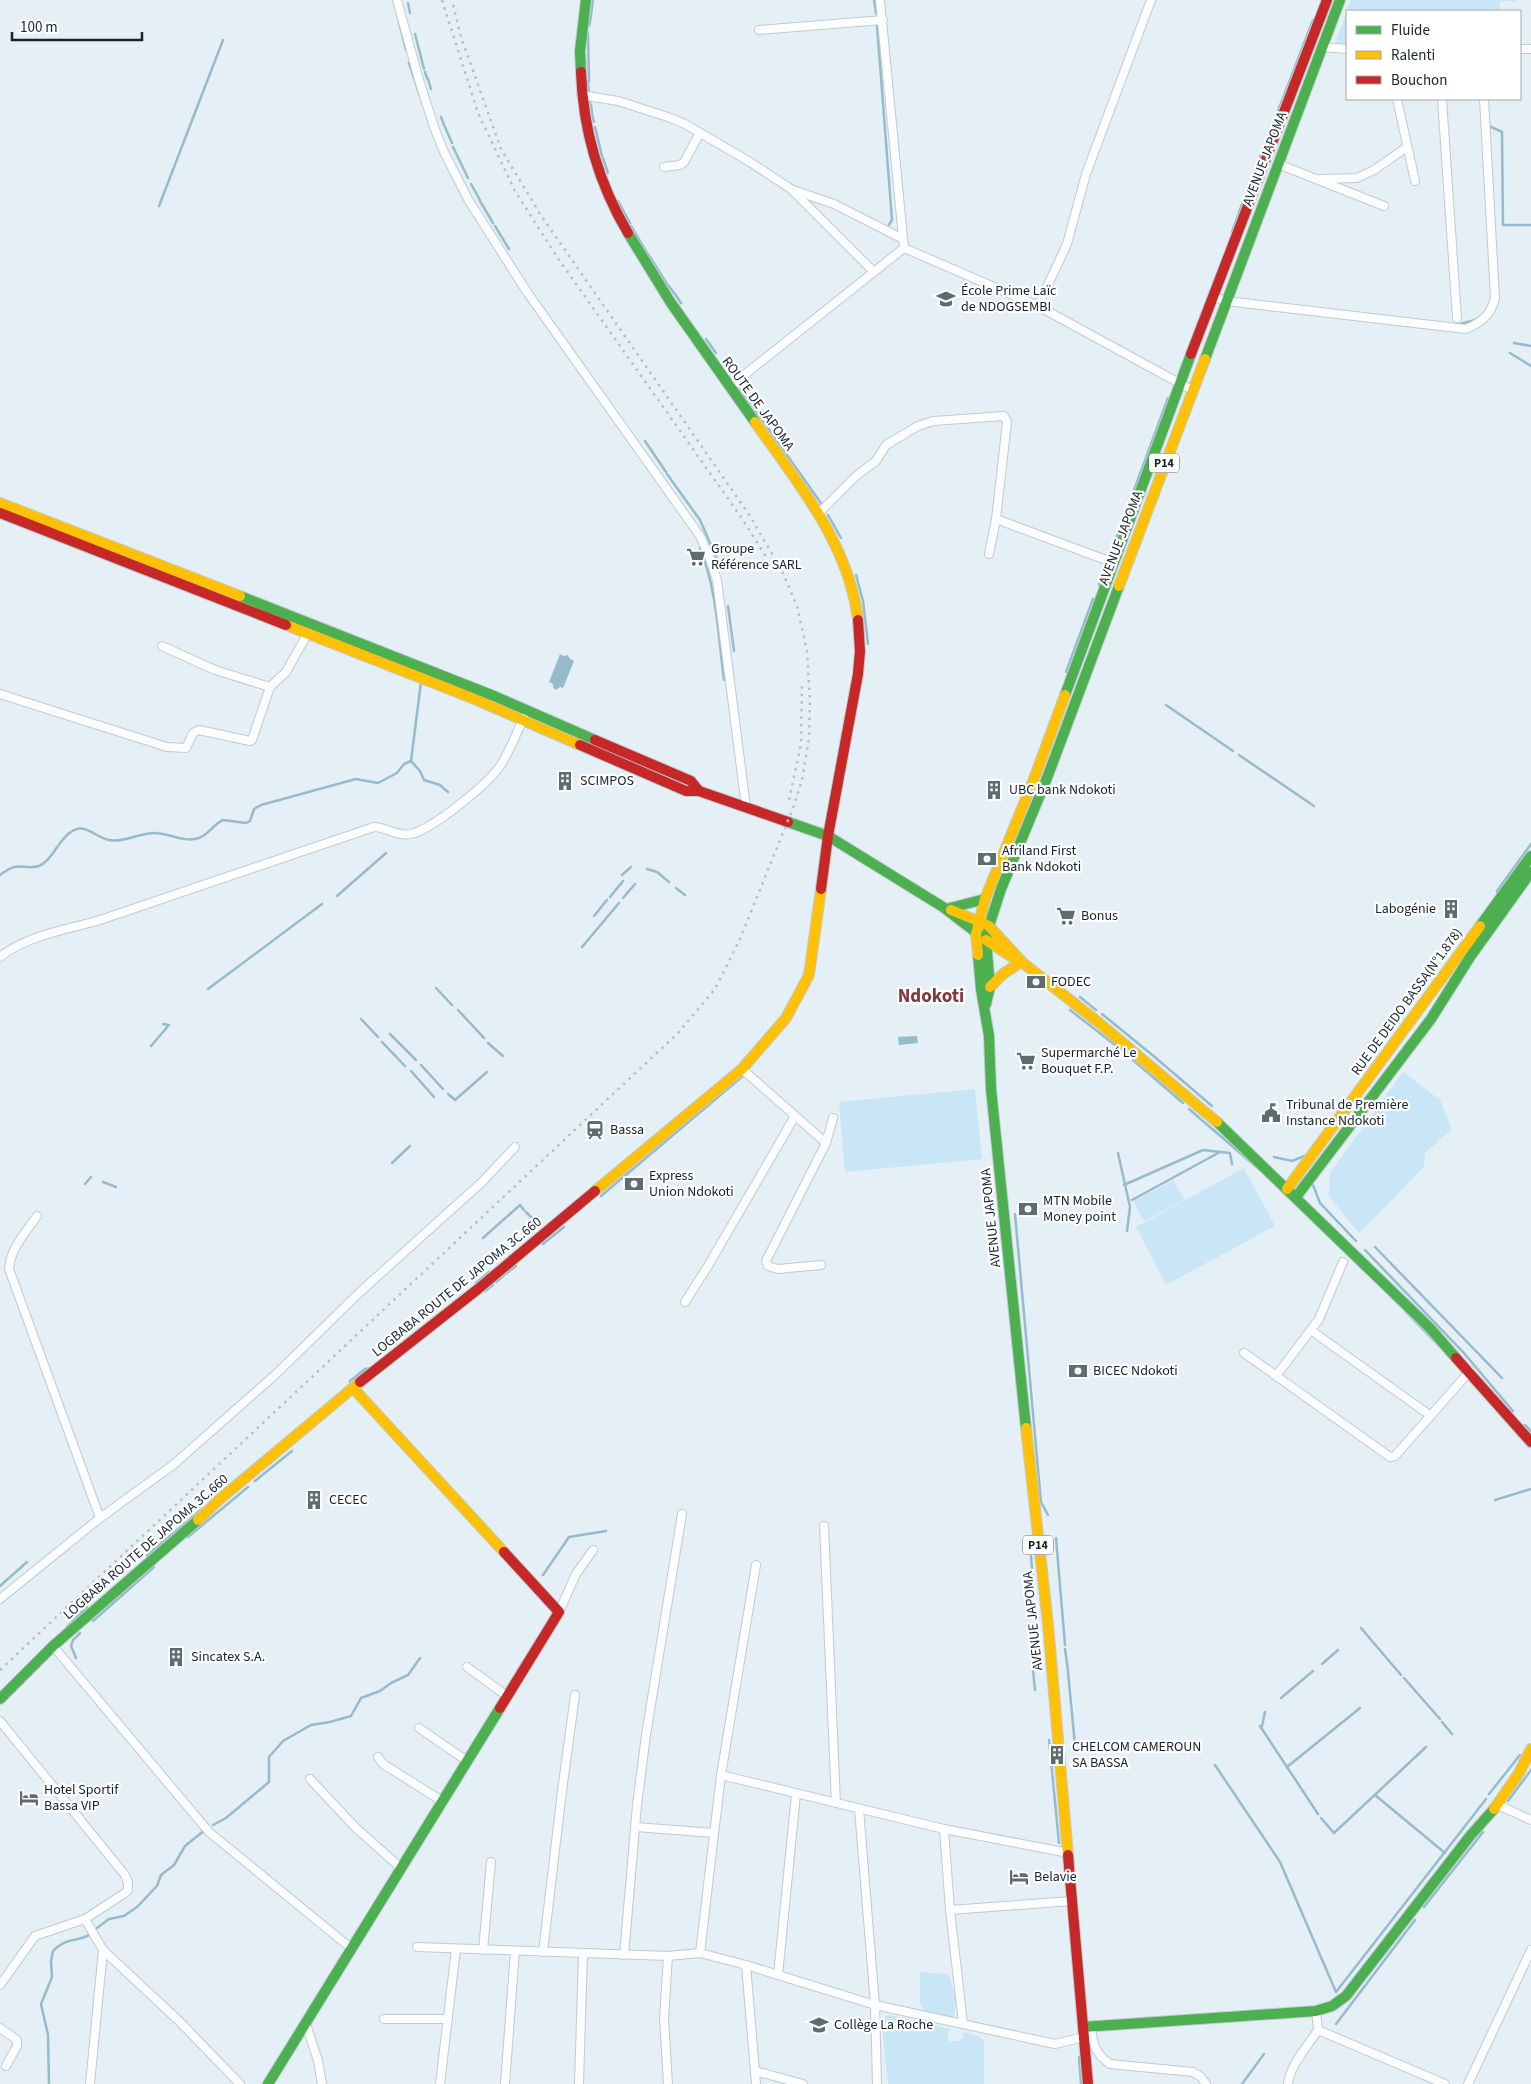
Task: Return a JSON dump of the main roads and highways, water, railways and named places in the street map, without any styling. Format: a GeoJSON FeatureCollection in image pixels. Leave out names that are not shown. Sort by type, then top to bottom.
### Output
{"type":"FeatureCollection","features":[{"type":"Feature","properties":{"kind":"main road","name":"ROUTE DE JAPOMA"},"geometry":{"type":"LineString","coordinates":[[586,0],[580,56],[581,95],[594,156],[618,219],[650,274],[819,513],[848,574],[856,602],[860,634],[858,674],[828,836]]}},
{"type":"Feature","properties":{"kind":"main road","name":"AVENUE JAPOMA"},"geometry":{"type":"LineString","coordinates":[[1088,2084],[1086,2031],[1072,1901],[1048,1624],[1030,1476],[991,1089],[985,1005],[981,989],[976,934],[985,899],[1034,779],[1180,384],[1327,0]]}},
{"type":"Feature","properties":{"kind":"main road","name":"AVENUE JAPOMA"},"geometry":{"type":"LineString","coordinates":[[985,1005],[990,987],[986,940],[1002,889],[1046,778],[1340,0]]}},
{"type":"Feature","properties":{"kind":"main road"},"geometry":{"type":"LineString","coordinates":[[0,503],[73,530],[310,630]]}},
{"type":"Feature","properties":{"kind":"main road"},"geometry":{"type":"LineString","coordinates":[[0,513],[310,630],[525,716],[609,746],[691,782],[699,791]]}},
{"type":"Feature","properties":{"kind":"main road"},"geometry":{"type":"LineString","coordinates":[[525,716],[605,757],[686,791],[699,791],[828,836],[945,907],[989,926],[1022,963]]}},
{"type":"Feature","properties":{"kind":"main road"},"geometry":{"type":"LineString","coordinates":[[605,757],[609,746]]}},
{"type":"Feature","properties":{"kind":"main road","name":"LOGBABA ROUTE DE JAPOMA 3C.660"},"geometry":{"type":"LineString","coordinates":[[0,1699],[53,1646],[177,1540],[220,1499],[353,1388],[478,1289],[742,1069],[786,1018],[810,975],[828,836]]}},
{"type":"Feature","properties":{"kind":"main road","name":"RUE DE DEIDO BASSA(N°1.878)"},"geometry":{"type":"LineString","coordinates":[[1287,1189],[1531,856]]}},
{"type":"Feature","properties":{"kind":"main road"},"geometry":{"type":"LineString","coordinates":[[1296,1197],[1432,1019],[1470,958],[1531,872]]}},
{"type":"Feature","properties":{"kind":"main road"},"geometry":{"type":"LineString","coordinates":[[945,907],[963,906],[985,899]]}},
{"type":"Feature","properties":{"kind":"main road"},"geometry":{"type":"LineString","coordinates":[[945,907],[976,934],[1022,963],[1098,1022],[1210,1115],[1430,1328],[1531,1442]]}},
{"type":"Feature","properties":{"kind":"main road"},"geometry":{"type":"LineString","coordinates":[[990,987],[1002,974],[1022,963]]}},
{"type":"Feature","properties":{"kind":"main road"},"geometry":{"type":"LineString","coordinates":[[268,2084],[559,1612],[353,1388]]}},
{"type":"Feature","properties":{"kind":"main road"},"geometry":{"type":"LineString","coordinates":[[1086,2031],[1316,2011],[1339,2003],[1470,1836],[1498,1806],[1519,1773],[1531,1749]]}},
{"type":"Feature","properties":{"kind":"waterway"},"geometry":{"type":"LineString","coordinates":[[591,15],[593,0]]}},
{"type":"Feature","properties":{"kind":"waterway"},"geometry":{"type":"LineString","coordinates":[[874,0],[876,13]]}},
{"type":"Feature","properties":{"kind":"waterway"},"geometry":{"type":"LineString","coordinates":[[408,3],[410,13]]}},
{"type":"Feature","properties":{"kind":"waterway"},"geometry":{"type":"LineString","coordinates":[[589,26],[591,17]]}},
{"type":"Feature","properties":{"kind":"waterway"},"geometry":{"type":"LineString","coordinates":[[1268,137],[1313,20]]}},
{"type":"Feature","properties":{"kind":"waterway"},"geometry":{"type":"LineString","coordinates":[[399,22],[406,50]]}},
{"type":"Feature","properties":{"kind":"waterway"},"geometry":{"type":"LineString","coordinates":[[877,26],[892,220],[889,225]]}},
{"type":"Feature","properties":{"kind":"waterway"},"geometry":{"type":"LineString","coordinates":[[588,33],[589,81]]}},
{"type":"Feature","properties":{"kind":"waterway"},"geometry":{"type":"LineString","coordinates":[[415,34],[424,69]]}},
{"type":"Feature","properties":{"kind":"waterway"},"geometry":{"type":"LineString","coordinates":[[159,206],[223,40]]}},
{"type":"Feature","properties":{"kind":"waterway"},"geometry":{"type":"LineString","coordinates":[[409,63],[420,96]]}},
{"type":"Feature","properties":{"kind":"waterway"},"geometry":{"type":"LineString","coordinates":[[425,72],[427,78]]}},
{"type":"Feature","properties":{"kind":"waterway"},"geometry":{"type":"LineString","coordinates":[[428,79],[431,89]]}},
{"type":"Feature","properties":{"kind":"waterway"},"geometry":{"type":"LineString","coordinates":[[588,81],[590,104]]}},
{"type":"Feature","properties":{"kind":"waterway"},"geometry":{"type":"LineString","coordinates":[[591,105],[592,113]]}},
{"type":"Feature","properties":{"kind":"waterway"},"geometry":{"type":"LineString","coordinates":[[592,114],[594,122]]}},
{"type":"Feature","properties":{"kind":"waterway"},"geometry":{"type":"LineString","coordinates":[[441,117],[444,125]]}},
{"type":"Feature","properties":{"kind":"waterway"},"geometry":{"type":"LineString","coordinates":[[1488,124],[1502,132],[1503,225],[1531,225]]}},
{"type":"Feature","properties":{"kind":"waterway"},"geometry":{"type":"LineString","coordinates":[[445,127],[452,143]]}},
{"type":"Feature","properties":{"kind":"waterway"},"geometry":{"type":"LineString","coordinates":[[595,127],[602,156]]}},
{"type":"Feature","properties":{"kind":"waterway"},"geometry":{"type":"LineString","coordinates":[[453,147],[468,178]]}},
{"type":"Feature","properties":{"kind":"waterway"},"geometry":{"type":"LineString","coordinates":[[1259,160],[1264,148]]}},
{"type":"Feature","properties":{"kind":"waterway"},"geometry":{"type":"LineString","coordinates":[[603,158],[608,173]]}},
{"type":"Feature","properties":{"kind":"waterway"},"geometry":{"type":"LineString","coordinates":[[471,184],[480,200]]}},
{"type":"Feature","properties":{"kind":"waterway"},"geometry":{"type":"LineString","coordinates":[[1232,232],[1249,185]]}},
{"type":"Feature","properties":{"kind":"waterway"},"geometry":{"type":"LineString","coordinates":[[480,201],[493,223]]}},
{"type":"Feature","properties":{"kind":"waterway"},"geometry":{"type":"LineString","coordinates":[[618,201],[630,223]]}},
{"type":"Feature","properties":{"kind":"waterway"},"geometry":{"type":"LineString","coordinates":[[495,226],[509,249]]}},
{"type":"Feature","properties":{"kind":"waterway"},"geometry":{"type":"LineString","coordinates":[[631,226],[647,253]]}},
{"type":"Feature","properties":{"kind":"waterway"},"geometry":{"type":"LineString","coordinates":[[648,254],[667,284]]}},
{"type":"Feature","properties":{"kind":"waterway"},"geometry":{"type":"LineString","coordinates":[[668,285],[674,293]]}},
{"type":"Feature","properties":{"kind":"waterway"},"geometry":{"type":"LineString","coordinates":[[675,294],[681,303]]}},
{"type":"Feature","properties":{"kind":"waterway"},"geometry":{"type":"LineString","coordinates":[[1460,324],[1475,320]]}},
{"type":"Feature","properties":{"kind":"waterway"},"geometry":{"type":"LineString","coordinates":[[706,339],[716,353]]}},
{"type":"Feature","properties":{"kind":"waterway"},"geometry":{"type":"LineString","coordinates":[[1514,343],[1531,346]]}},
{"type":"Feature","properties":{"kind":"waterway"},"geometry":{"type":"LineString","coordinates":[[1510,353],[1531,366]]}},
{"type":"Feature","properties":{"kind":"waterway"},"geometry":{"type":"LineString","coordinates":[[739,387],[823,506]]}},
{"type":"Feature","properties":{"kind":"waterway"},"geometry":{"type":"LineString","coordinates":[[1109,558],[1168,398]]}},
{"type":"Feature","properties":{"kind":"waterway"},"geometry":{"type":"LineString","coordinates":[[645,441],[666,472]]}},
{"type":"Feature","properties":{"kind":"waterway"},"geometry":{"type":"LineString","coordinates":[[667,474],[700,520],[721,568]]}},
{"type":"Feature","properties":{"kind":"waterway"},"geometry":{"type":"LineString","coordinates":[[828,515],[841,538]]}},
{"type":"Feature","properties":{"kind":"waterway"},"geometry":{"type":"LineString","coordinates":[[700,548],[706,564],[713,596],[724,680]]}},
{"type":"Feature","properties":{"kind":"waterway"},"geometry":{"type":"LineString","coordinates":[[1099,585],[1107,563]]}},
{"type":"Feature","properties":{"kind":"waterway"},"geometry":{"type":"LineString","coordinates":[[856,575],[863,601],[868,644]]}},
{"type":"Feature","properties":{"kind":"waterway"},"geometry":{"type":"LineString","coordinates":[[1066,672],[1093,599]]}},
{"type":"Feature","properties":{"kind":"waterway"},"geometry":{"type":"LineString","coordinates":[[728,606],[734,651]]}},
{"type":"Feature","properties":{"kind":"waterway"},"geometry":{"type":"LineString","coordinates":[[411,761],[421,682]]}},
{"type":"Feature","properties":{"kind":"waterway"},"geometry":{"type":"LineString","coordinates":[[1166,705],[1233,751]]}},
{"type":"Feature","properties":{"kind":"waterway"},"geometry":{"type":"LineString","coordinates":[[1239,755],[1314,806]]}},
{"type":"Feature","properties":{"kind":"waterway"},"geometry":{"type":"LineString","coordinates":[[411,761],[420,771],[424,780],[440,785],[448,792]]}},
{"type":"Feature","properties":{"kind":"waterway"},"geometry":{"type":"LineString","coordinates":[[0,875],[17,866],[39,866],[48,859],[66,836],[77,829],[85,829],[105,839],[115,841],[154,833],[182,839],[199,838],[223,820],[246,823],[250,821],[254,809],[261,805],[356,779],[378,783],[397,773],[404,764],[411,761]]}},
{"type":"Feature","properties":{"kind":"waterway"},"geometry":{"type":"LineString","coordinates":[[1498,894],[1497,891],[1531,844]]}},
{"type":"Feature","properties":{"kind":"waterway"},"geometry":{"type":"LineString","coordinates":[[337,896],[386,853]]}},
{"type":"Feature","properties":{"kind":"waterway"},"geometry":{"type":"LineString","coordinates":[[622,875],[631,867]]}},
{"type":"Feature","properties":{"kind":"waterway"},"geometry":{"type":"LineString","coordinates":[[647,869],[657,872],[669,882]]}},
{"type":"Feature","properties":{"kind":"waterway"},"geometry":{"type":"LineString","coordinates":[[610,897],[623,881]]}},
{"type":"Feature","properties":{"kind":"waterway"},"geometry":{"type":"LineString","coordinates":[[623,898],[635,884]]}},
{"type":"Feature","properties":{"kind":"waterway"},"geometry":{"type":"LineString","coordinates":[[676,888],[685,895]]}},
{"type":"Feature","properties":{"kind":"waterway"},"geometry":{"type":"LineString","coordinates":[[594,916],[607,900]]}},
{"type":"Feature","properties":{"kind":"waterway"},"geometry":{"type":"LineString","coordinates":[[582,947],[619,903]]}},
{"type":"Feature","properties":{"kind":"waterway"},"geometry":{"type":"LineString","coordinates":[[208,989],[322,904]]}},
{"type":"Feature","properties":{"kind":"waterway"},"geometry":{"type":"LineString","coordinates":[[436,988],[452,1005]]}},
{"type":"Feature","properties":{"kind":"waterway"},"geometry":{"type":"LineString","coordinates":[[1080,997],[1096,1010]]}},
{"type":"Feature","properties":{"kind":"waterway"},"geometry":{"type":"LineString","coordinates":[[458,1010],[484,1038]]}},
{"type":"Feature","properties":{"kind":"waterway"},"geometry":{"type":"LineString","coordinates":[[1070,1010],[1128,1055]]}},
{"type":"Feature","properties":{"kind":"waterway"},"geometry":{"type":"LineString","coordinates":[[1102,1014],[1156,1058]]}},
{"type":"Feature","properties":{"kind":"waterway"},"geometry":{"type":"LineString","coordinates":[[361,1019],[378,1037]]}},
{"type":"Feature","properties":{"kind":"waterway"},"geometry":{"type":"LineString","coordinates":[[151,1046],[169,1025],[163,1024]]}},
{"type":"Feature","properties":{"kind":"waterway"},"geometry":{"type":"LineString","coordinates":[[390,1034],[416,1060]]}},
{"type":"Feature","properties":{"kind":"waterway"},"geometry":{"type":"LineString","coordinates":[[382,1042],[405,1066]]}},
{"type":"Feature","properties":{"kind":"waterway"},"geometry":{"type":"LineString","coordinates":[[488,1043],[503,1056]]}},
{"type":"Feature","properties":{"kind":"waterway"},"geometry":{"type":"LineString","coordinates":[[1157,1059],[1212,1106]]}},
{"type":"Feature","properties":{"kind":"waterway"},"geometry":{"type":"LineString","coordinates":[[1133,1060],[1183,1103]]}},
{"type":"Feature","properties":{"kind":"waterway"},"geometry":{"type":"LineString","coordinates":[[421,1065],[443,1089]]}},
{"type":"Feature","properties":{"kind":"waterway"},"geometry":{"type":"LineString","coordinates":[[411,1071],[434,1097]]}},
{"type":"Feature","properties":{"kind":"waterway"},"geometry":{"type":"LineString","coordinates":[[448,1094],[455,1100],[487,1072]]}},
{"type":"Feature","properties":{"kind":"waterway"},"geometry":{"type":"LineString","coordinates":[[601,1196],[744,1075]]}},
{"type":"Feature","properties":{"kind":"waterway"},"geometry":{"type":"LineString","coordinates":[[1189,1109],[1260,1170]]}},
{"type":"Feature","properties":{"kind":"waterway"},"geometry":{"type":"LineString","coordinates":[[392,1163],[410,1146]]}},
{"type":"Feature","properties":{"kind":"waterway"},"geometry":{"type":"LineString","coordinates":[[1124,1185],[1203,1150],[1230,1153],[1232,1164]]}},
{"type":"Feature","properties":{"kind":"waterway"},"geometry":{"type":"LineString","coordinates":[[1132,1200],[1220,1152]]}},
{"type":"Feature","properties":{"kind":"waterway"},"geometry":{"type":"LineString","coordinates":[[1118,1153],[1130,1207],[1127,1231]]}},
{"type":"Feature","properties":{"kind":"waterway"},"geometry":{"type":"LineString","coordinates":[[1274,1157],[1292,1161],[1307,1155]]}},
{"type":"Feature","properties":{"kind":"waterway"},"geometry":{"type":"LineString","coordinates":[[85,1184],[91,1177]]}},
{"type":"Feature","properties":{"kind":"waterway"},"geometry":{"type":"LineString","coordinates":[[103,1182],[116,1187]]}},
{"type":"Feature","properties":{"kind":"waterway"},"geometry":{"type":"LineString","coordinates":[[1313,1185],[1320,1203],[1356,1241]]}},
{"type":"Feature","properties":{"kind":"waterway"},"geometry":{"type":"LineString","coordinates":[[483,1238],[520,1205],[524,1210]]}},
{"type":"Feature","properties":{"kind":"waterway"},"geometry":{"type":"LineString","coordinates":[[526,1212],[532,1218]]}},
{"type":"Feature","properties":{"kind":"waterway"},"geometry":{"type":"LineString","coordinates":[[1015,1214],[1041,1502],[1048,1515]]}},
{"type":"Feature","properties":{"kind":"waterway"},"geometry":{"type":"LineString","coordinates":[[543,1244],[564,1227]]}},
{"type":"Feature","properties":{"kind":"waterway"},"geometry":{"type":"LineString","coordinates":[[1375,1247],[1502,1378]]}},
{"type":"Feature","properties":{"kind":"waterway"},"geometry":{"type":"LineString","coordinates":[[1365,1250],[1463,1352],[1513,1411]]}},
{"type":"Feature","properties":{"kind":"waterway"},"geometry":{"type":"LineString","coordinates":[[504,1275],[516,1266]]}},
{"type":"Feature","properties":{"kind":"waterway"},"geometry":{"type":"LineString","coordinates":[[476,1283],[489,1272]]}},
{"type":"Feature","properties":{"kind":"waterway"},"geometry":{"type":"LineString","coordinates":[[496,1282],[503,1276]]}},
{"type":"Feature","properties":{"kind":"waterway"},"geometry":{"type":"LineString","coordinates":[[485,1291],[493,1285]]}},
{"type":"Feature","properties":{"kind":"waterway"},"geometry":{"type":"LineString","coordinates":[[1405,1311],[1445,1352]]}},
{"type":"Feature","properties":{"kind":"waterway"},"geometry":{"type":"LineString","coordinates":[[350,1385],[350,1381],[365,1369],[371,1368]]}},
{"type":"Feature","properties":{"kind":"waterway"},"geometry":{"type":"LineString","coordinates":[[1469,1379],[1529,1447]]}},
{"type":"Feature","properties":{"kind":"waterway"},"geometry":{"type":"LineString","coordinates":[[1525,1425],[1531,1431]]}},
{"type":"Feature","properties":{"kind":"waterway"},"geometry":{"type":"LineString","coordinates":[[255,1481],[292,1451]]}},
{"type":"Feature","properties":{"kind":"waterway"},"geometry":{"type":"LineString","coordinates":[[188,1537],[248,1487]]}},
{"type":"Feature","properties":{"kind":"waterway"},"geometry":{"type":"LineString","coordinates":[[1495,1500],[1531,1489]]}},
{"type":"Feature","properties":{"kind":"waterway"},"geometry":{"type":"LineString","coordinates":[[147,1555],[202,1509]]}},
{"type":"Feature","properties":{"kind":"waterway"},"geometry":{"type":"LineString","coordinates":[[543,1575],[569,1537],[606,1531]]}},
{"type":"Feature","properties":{"kind":"waterway"},"geometry":{"type":"LineString","coordinates":[[1056,1538],[1065,1645]]}},
{"type":"Feature","properties":{"kind":"waterway"},"geometry":{"type":"LineString","coordinates":[[1031,1556],[1034,1596]]}},
{"type":"Feature","properties":{"kind":"waterway"},"geometry":{"type":"LineString","coordinates":[[0,1586],[27,1562]]}},
{"type":"Feature","properties":{"kind":"waterway"},"geometry":{"type":"LineString","coordinates":[[93,1621],[154,1567]]}},
{"type":"Feature","properties":{"kind":"waterway"},"geometry":{"type":"LineString","coordinates":[[67,1627],[87,1607]]}},
{"type":"Feature","properties":{"kind":"waterway"},"geometry":{"type":"LineString","coordinates":[[1361,1628],[1401,1675]]}},
{"type":"Feature","properties":{"kind":"waterway"},"geometry":{"type":"LineString","coordinates":[[76,1658],[71,1646],[73,1640],[80,1633]]}},
{"type":"Feature","properties":{"kind":"waterway"},"geometry":{"type":"LineString","coordinates":[[1030,1640],[1035,1690]]}},
{"type":"Feature","properties":{"kind":"waterway"},"geometry":{"type":"LineString","coordinates":[[1065,1649],[1068,1670]]}},
{"type":"Feature","properties":{"kind":"waterway"},"geometry":{"type":"LineString","coordinates":[[1322,1664],[1338,1650]]}},
{"type":"Feature","properties":{"kind":"waterway"},"geometry":{"type":"LineString","coordinates":[[213,1825],[226,1818],[269,1782],[269,1757],[283,1741],[311,1725],[351,1716],[361,1698],[380,1691],[408,1675],[420,1658]]}},
{"type":"Feature","properties":{"kind":"waterway"},"geometry":{"type":"LineString","coordinates":[[1281,1698],[1313,1671]]}},
{"type":"Feature","properties":{"kind":"waterway"},"geometry":{"type":"LineString","coordinates":[[1068,1672],[1075,1745]]}},
{"type":"Feature","properties":{"kind":"waterway"},"geometry":{"type":"LineString","coordinates":[[1404,1678],[1440,1719]]}},
{"type":"Feature","properties":{"kind":"waterway"},"geometry":{"type":"LineString","coordinates":[[1287,1767],[1360,1708]]}},
{"type":"Feature","properties":{"kind":"waterway"},"geometry":{"type":"LineString","coordinates":[[1262,1726],[1265,1712]]}},
{"type":"Feature","properties":{"kind":"waterway"},"geometry":{"type":"LineString","coordinates":[[1442,1722],[1452,1734]]}},
{"type":"Feature","properties":{"kind":"waterway"},"geometry":{"type":"LineString","coordinates":[[1260,1726],[1318,1814]]}},
{"type":"Feature","properties":{"kind":"waterway"},"geometry":{"type":"LineString","coordinates":[[1049,1740],[1059,1843]]}},
{"type":"Feature","properties":{"kind":"waterway"},"geometry":{"type":"LineString","coordinates":[[1321,1818],[1334,1833],[1426,1747]]}},
{"type":"Feature","properties":{"kind":"waterway"},"geometry":{"type":"LineString","coordinates":[[1489,1794],[1520,1755]]}},
{"type":"Feature","properties":{"kind":"waterway"},"geometry":{"type":"LineString","coordinates":[[1215,1765],[1280,1862],[1336,1992],[1486,1799]]}},
{"type":"Feature","properties":{"kind":"waterway"},"geometry":{"type":"LineString","coordinates":[[1508,1801],[1531,1770]]}},
{"type":"Feature","properties":{"kind":"waterway"},"geometry":{"type":"LineString","coordinates":[[1375,1795],[1445,1853]]}},
{"type":"Feature","properties":{"kind":"waterway"},"geometry":{"type":"LineString","coordinates":[[97,1928],[109,1919],[124,1916],[137,1907],[157,1886],[161,1875],[174,1865],[185,1846],[206,1829]]}},
{"type":"Feature","properties":{"kind":"waterway"},"geometry":{"type":"LineString","coordinates":[[1424,1907],[1483,1832],[1476,1834]]}},
{"type":"Feature","properties":{"kind":"waterway"},"geometry":{"type":"LineString","coordinates":[[1336,2024],[1415,1920]]}},
{"type":"Feature","properties":{"kind":"waterway"},"geometry":{"type":"LineString","coordinates":[[49,2084],[48,2035],[41,2004],[52,1977],[51,1961],[53,1951],[64,1943],[84,1938],[92,1933]]}},
{"type":"Feature","properties":{"kind":"waterway"},"geometry":{"type":"LineString","coordinates":[[1242,2084],[1264,2054]]}},
{"type":"Feature","properties":{"kind":"waterway"},"geometry":{"type":"LineString","coordinates":[[1079,2057],[1081,2084]]}},
{"type":"Feature","properties":{"kind":"railway"},"geometry":{"type":"LineString","coordinates":[[442,0],[478,113],[515,191],[557,257],[741,517],[768,560]]}},
{"type":"Feature","properties":{"kind":"railway"},"geometry":{"type":"LineString","coordinates":[[0,1670],[678,1033],[715,989],[740,939],[793,808],[802,780],[809,738],[810,702],[807,651],[797,606],[782,571],[750,516],[540,214],[501,149],[461,37],[452,0]]}},
{"type":"Feature","properties":{"kind":"railway"},"geometry":{"type":"LineString","coordinates":[[789,800],[801,744],[802,684]]}},
{"type":"Feature","properties":{"kind":"place","name":"École Prime Laïc de NDOGSEMBI"},"geometry":{"type":"Point","coordinates":[946,299]}},
{"type":"Feature","properties":{"kind":"place","name":"Groupe Référence SARL"},"geometry":{"type":"Point","coordinates":[696,557]}},
{"type":"Feature","properties":{"kind":"place","name":"SCIMPOS"},"geometry":{"type":"Point","coordinates":[565,781]}},
{"type":"Feature","properties":{"kind":"place","name":"UBC bank Ndokoti"},"geometry":{"type":"Point","coordinates":[994,790]}},
{"type":"Feature","properties":{"kind":"place","name":"Afriland First Bank Ndokoti"},"geometry":{"type":"Point","coordinates":[987,859]}},
{"type":"Feature","properties":{"kind":"place","name":"Labogénie"},"geometry":{"type":"Point","coordinates":[1451,909]}},
{"type":"Feature","properties":{"kind":"place","name":"Bonus"},"geometry":{"type":"Point","coordinates":[1066,916]}},
{"type":"Feature","properties":{"kind":"place","name":"FODEC"},"geometry":{"type":"Point","coordinates":[1036,982]}},
{"type":"Feature","properties":{"kind":"place","name":"Supermarché Le Bouquet F.P."},"geometry":{"type":"Point","coordinates":[1026,1061]}},
{"type":"Feature","properties":{"kind":"place","name":"Tribunal de Première Instance Ndokoti"},"geometry":{"type":"Point","coordinates":[1271,1113]}},
{"type":"Feature","properties":{"kind":"place","name":"Bassa"},"geometry":{"type":"Point","coordinates":[595,1130]}},
{"type":"Feature","properties":{"kind":"place","name":"Express Union Ndokoti"},"geometry":{"type":"Point","coordinates":[634,1184]}},
{"type":"Feature","properties":{"kind":"place","name":"MTN Mobile Money point"},"geometry":{"type":"Point","coordinates":[1028,1209]}},
{"type":"Feature","properties":{"kind":"place","name":"BICEC Ndokoti"},"geometry":{"type":"Point","coordinates":[1078,1371]}},
{"type":"Feature","properties":{"kind":"place","name":"CECEC"},"geometry":{"type":"Point","coordinates":[314,1500]}},
{"type":"Feature","properties":{"kind":"place","name":"Sincatex S.A."},"geometry":{"type":"Point","coordinates":[176,1657]}},
{"type":"Feature","properties":{"kind":"place","name":"CHELCOM CAMEROUN SA BASSA"},"geometry":{"type":"Point","coordinates":[1057,1755]}},
{"type":"Feature","properties":{"kind":"place","name":"Hotel Sportif Bassa VIP"},"geometry":{"type":"Point","coordinates":[29,1798]}},
{"type":"Feature","properties":{"kind":"place","name":"Belavie"},"geometry":{"type":"Point","coordinates":[1019,1877]}},
{"type":"Feature","properties":{"kind":"place","name":"Collège La Roche"},"geometry":{"type":"Point","coordinates":[819,2025]}},
{"type":"Feature","properties":{"kind":"district","name":"Ndokoti"},"geometry":{"type":"Point","coordinates":[931,996]}}]}
